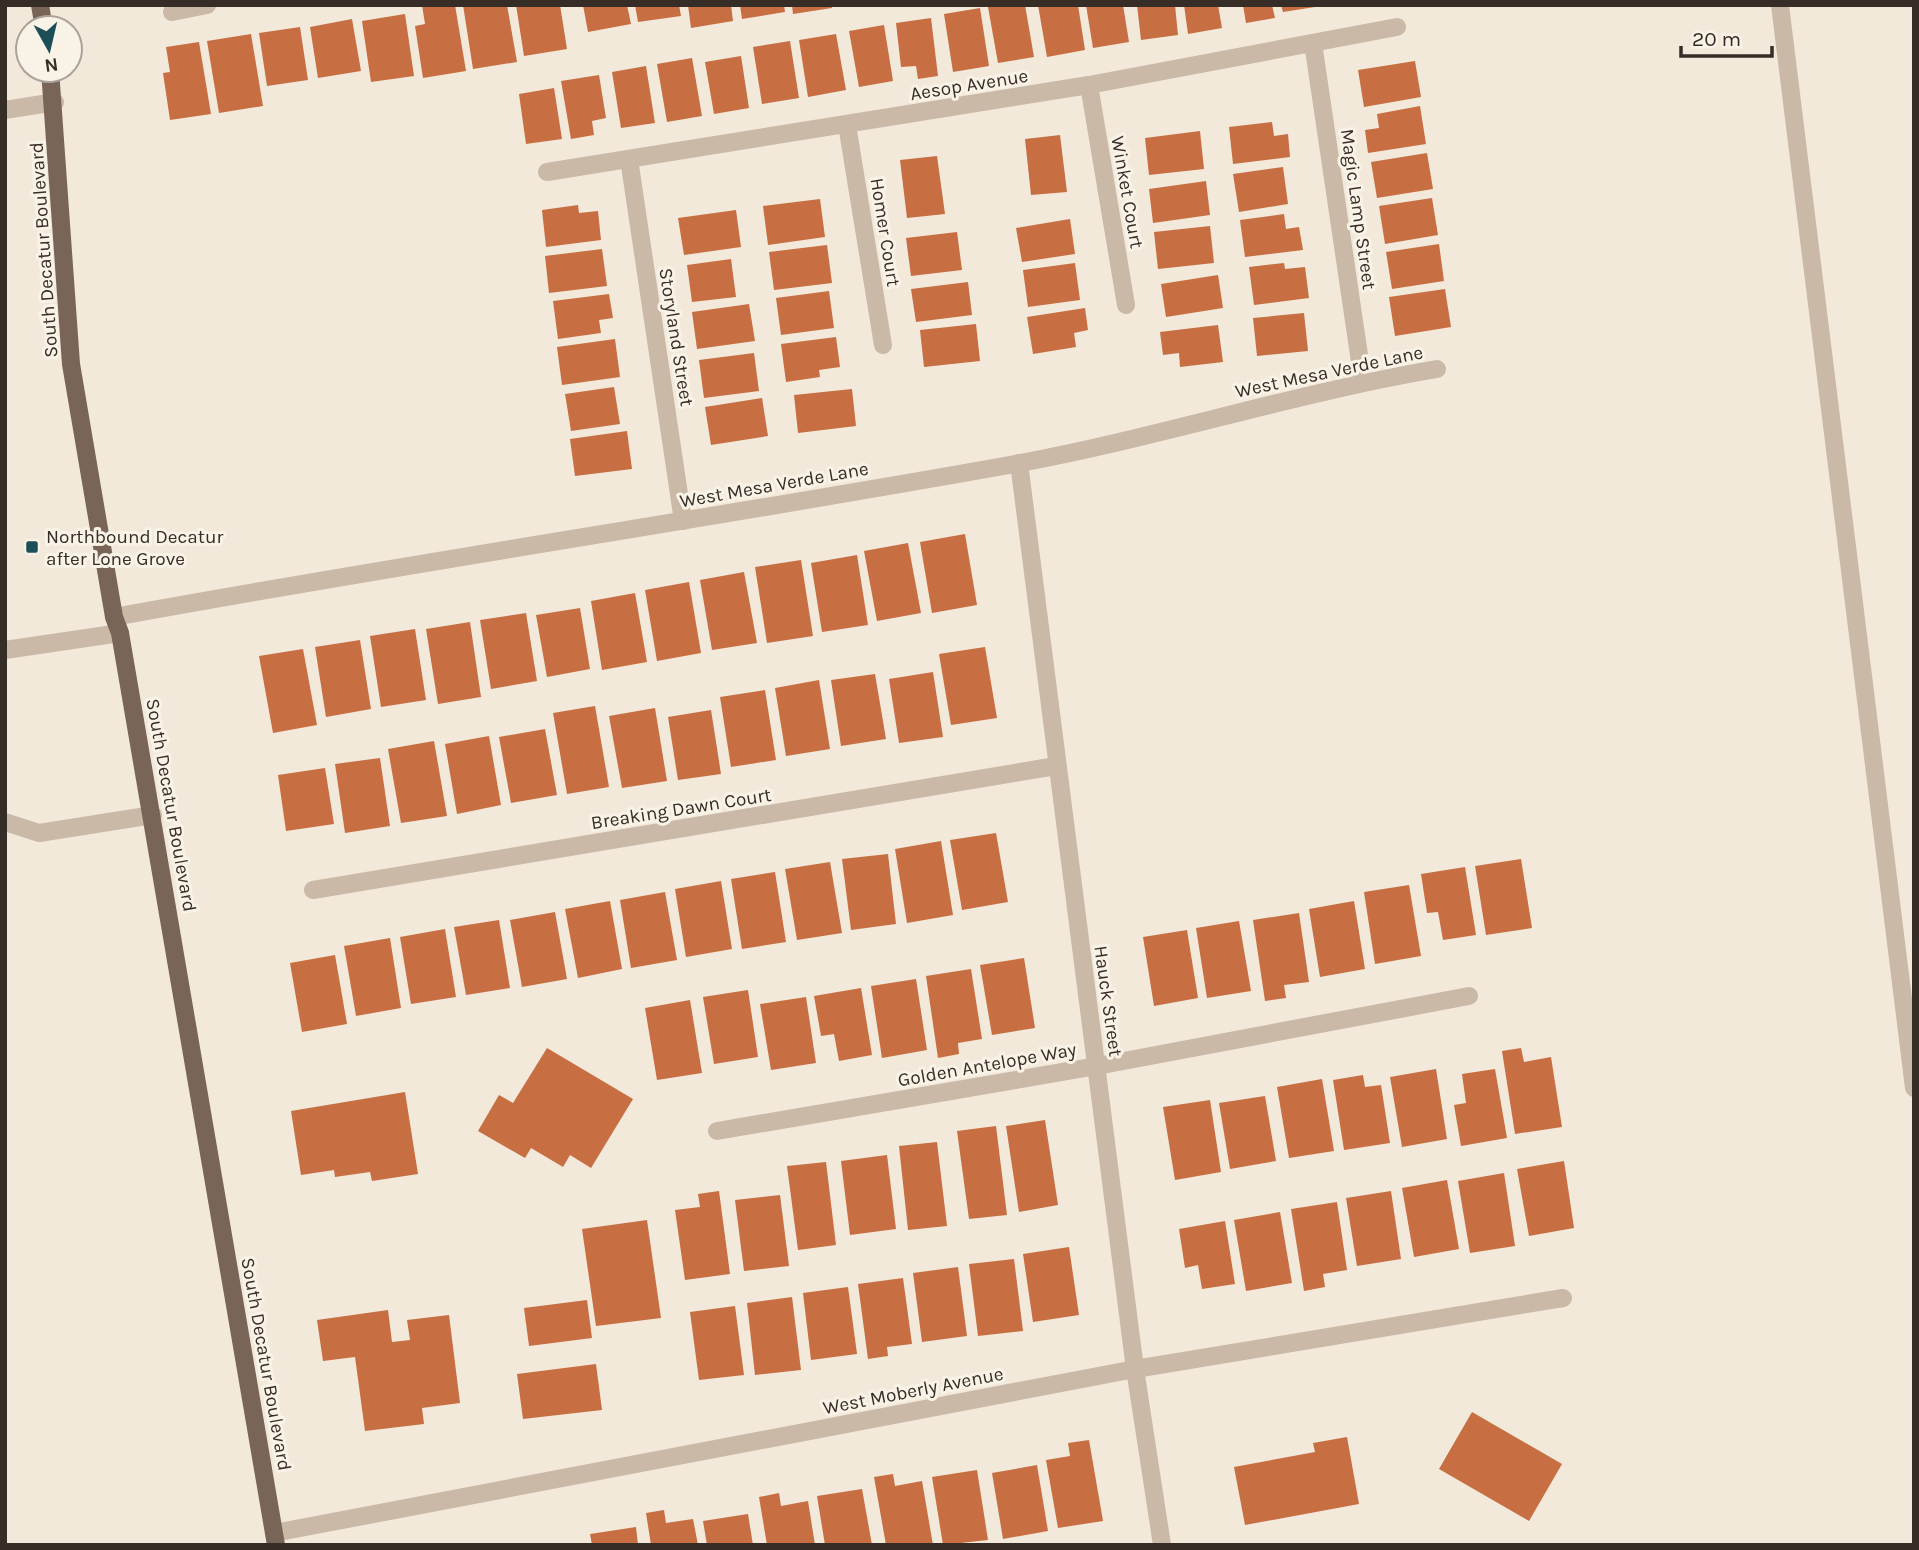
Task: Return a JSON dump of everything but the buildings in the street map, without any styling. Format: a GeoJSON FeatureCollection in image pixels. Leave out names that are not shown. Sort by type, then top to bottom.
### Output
{"type":"FeatureCollection","features":[{"type":"Feature","properties":{"kind":"main road","name":"South Decatur Boulevard"},"geometry":{"type":"LineString","coordinates":[[52,84],[71,364],[153,815],[275,1539]]}},
{"type":"Feature","properties":{"kind":"street"},"geometry":{"type":"LineString","coordinates":[[172,12],[207,5]]}},
{"type":"Feature","properties":{"kind":"street"},"geometry":{"type":"LineString","coordinates":[[1780,5],[1914,1088]]}},
{"type":"Feature","properties":{"kind":"street","name":"Aesop Avenue"},"geometry":{"type":"LineString","coordinates":[[547,172],[1089,85],[1397,27]]}},
{"type":"Feature","properties":{"kind":"street","name":"Magic Lamp Street"},"geometry":{"type":"LineString","coordinates":[[1313,43],[1363,382]]}},
{"type":"Feature","properties":{"kind":"street","name":"Winket Court"},"geometry":{"type":"LineString","coordinates":[[1089,85],[1126,305]]}},
{"type":"Feature","properties":{"kind":"street"},"geometry":{"type":"LineString","coordinates":[[5,110],[55,102]]}},
{"type":"Feature","properties":{"kind":"street","name":"Homer Court"},"geometry":{"type":"LineString","coordinates":[[847,125],[883,345]]}},
{"type":"Feature","properties":{"kind":"street","name":"Storyland Street"},"geometry":{"type":"LineString","coordinates":[[629,159],[683,521]]}},
{"type":"Feature","properties":{"kind":"street","name":"West Mesa Verde Lane"},"geometry":{"type":"LineString","coordinates":[[5,650],[354,573],[683,521],[1019,463],[1363,382],[1437,369]]}},
{"type":"Feature","properties":{"kind":"street","name":"Hauck Street"},"geometry":{"type":"LineString","coordinates":[[1019,463],[1135,1369],[1163,1545]]}},
{"type":"Feature","properties":{"kind":"street","name":"Breaking Dawn Court"},"geometry":{"type":"LineString","coordinates":[[313,890],[1056,766]]}},
{"type":"Feature","properties":{"kind":"street"},"geometry":{"type":"LineString","coordinates":[[5,822],[39,833],[153,815]]}},
{"type":"Feature","properties":{"kind":"street","name":"Golden Antelope Way"},"geometry":{"type":"LineString","coordinates":[[717,1131],[1097,1066],[1469,996]]}},
{"type":"Feature","properties":{"kind":"street","name":"West Moberly Avenue"},"geometry":{"type":"LineString","coordinates":[[275,1539],[1135,1369],[1563,1298]]}},
{"type":"Feature","properties":{"kind":"place","name":"Northbound Decatur after Lone Grove"},"geometry":{"type":"Point","coordinates":[32,547]}}]}
